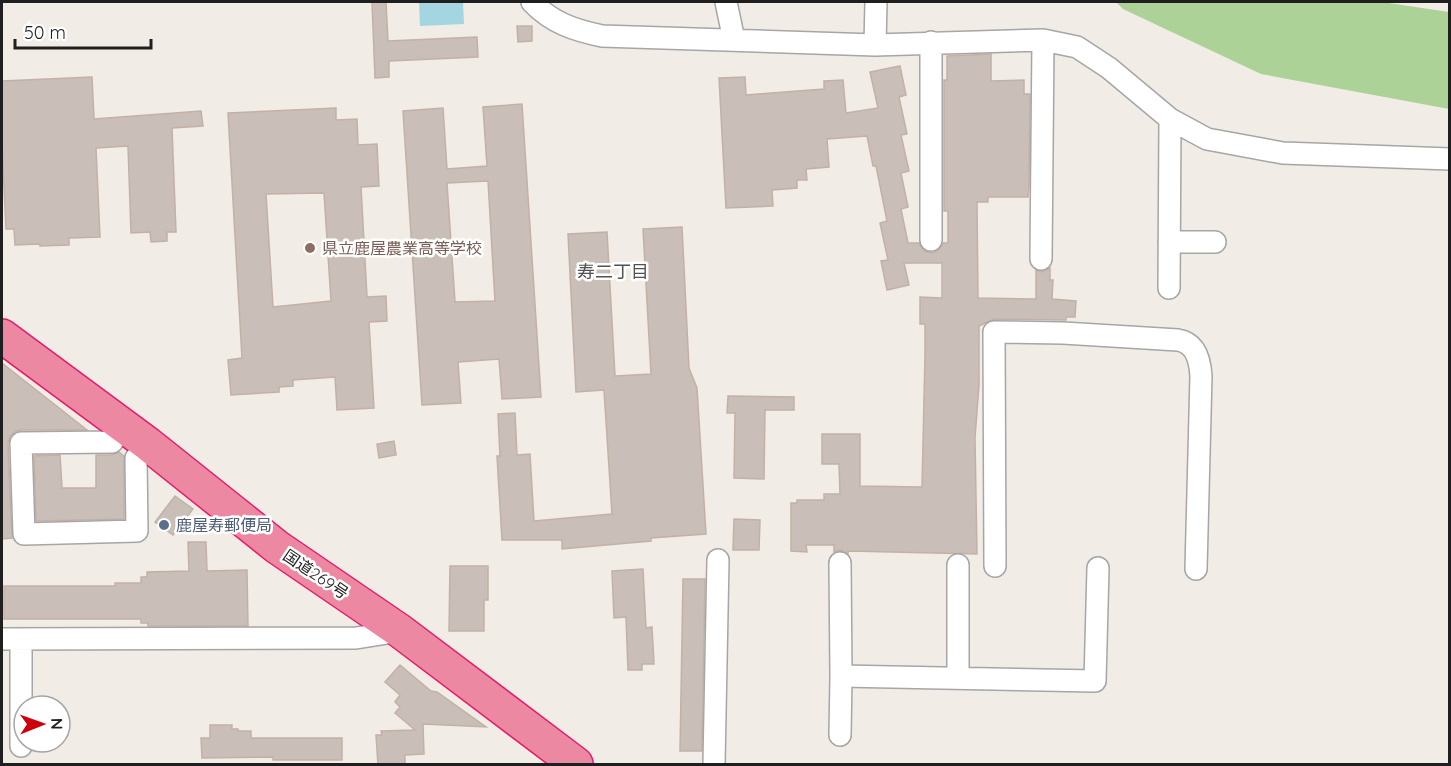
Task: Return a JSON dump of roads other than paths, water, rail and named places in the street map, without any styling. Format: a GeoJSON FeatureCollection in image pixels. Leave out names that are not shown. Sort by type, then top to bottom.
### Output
{"type":"FeatureCollection","features":[{"type":"Feature","properties":{"kind":"highway","name":"国道269号"},"geometry":{"type":"LineString","coordinates":[[2,336],[136,434],[277,547],[400,631],[576,765]]}},
{"type":"Feature","properties":{"kind":"street"},"geometry":{"type":"LineString","coordinates":[[531,2],[569,29],[602,36],[875,45],[1043,40],[1077,47],[1109,68],[1170,119],[1207,139],[1283,153],[1449,159]]}},
{"type":"Feature","properties":{"kind":"street"},"geometry":{"type":"LineString","coordinates":[[726,2],[734,40]]}},
{"type":"Feature","properties":{"kind":"street"},"geometry":{"type":"LineString","coordinates":[[875,45],[876,2]]}},
{"type":"Feature","properties":{"kind":"street"},"geometry":{"type":"LineString","coordinates":[[1041,259],[1043,40]]}},
{"type":"Feature","properties":{"kind":"street"},"geometry":{"type":"LineString","coordinates":[[931,42],[931,240]]}},
{"type":"Feature","properties":{"kind":"street"},"geometry":{"type":"LineString","coordinates":[[1169,288],[1170,119]]}},
{"type":"Feature","properties":{"kind":"street"},"geometry":{"type":"LineString","coordinates":[[1169,242],[1215,242]]}},
{"type":"Feature","properties":{"kind":"street"},"geometry":{"type":"LineString","coordinates":[[995,566],[994,332],[1063,333],[1178,340],[1191,346],[1200,364],[1201,376],[1196,569]]}},
{"type":"Feature","properties":{"kind":"street"},"geometry":{"type":"LineString","coordinates":[[136,434],[137,531],[24,534],[21,443],[112,442],[136,434]]}},
{"type":"Feature","properties":{"kind":"street"},"geometry":{"type":"LineString","coordinates":[[714,765],[718,560]]}},
{"type":"Feature","properties":{"kind":"street"},"geometry":{"type":"LineString","coordinates":[[840,563],[840,735]]}},
{"type":"Feature","properties":{"kind":"street"},"geometry":{"type":"LineString","coordinates":[[958,566],[958,678]]}},
{"type":"Feature","properties":{"kind":"street"},"geometry":{"type":"LineString","coordinates":[[841,676],[1095,681],[1098,568]]}},
{"type":"Feature","properties":{"kind":"street"},"geometry":{"type":"LineString","coordinates":[[16,694],[11,639],[356,638],[400,631]]}},
{"type":"Feature","properties":{"kind":"water"},"geometry":{"type":"Polygon","coordinates":[[[419,2],[463,2],[464,24],[420,26],[419,2]]]}},
{"type":"Feature","properties":{"kind":"place","name":"県立鹿屋農業高等学校"},"geometry":{"type":"Point","coordinates":[310,248]}},
{"type":"Feature","properties":{"kind":"place","name":"鹿屋寿郵便局"},"geometry":{"type":"Point","coordinates":[164,525]}},
{"type":"Feature","properties":{"kind":"district","name":"寿二丁目"},"geometry":{"type":"Point","coordinates":[613,272]}}]}
